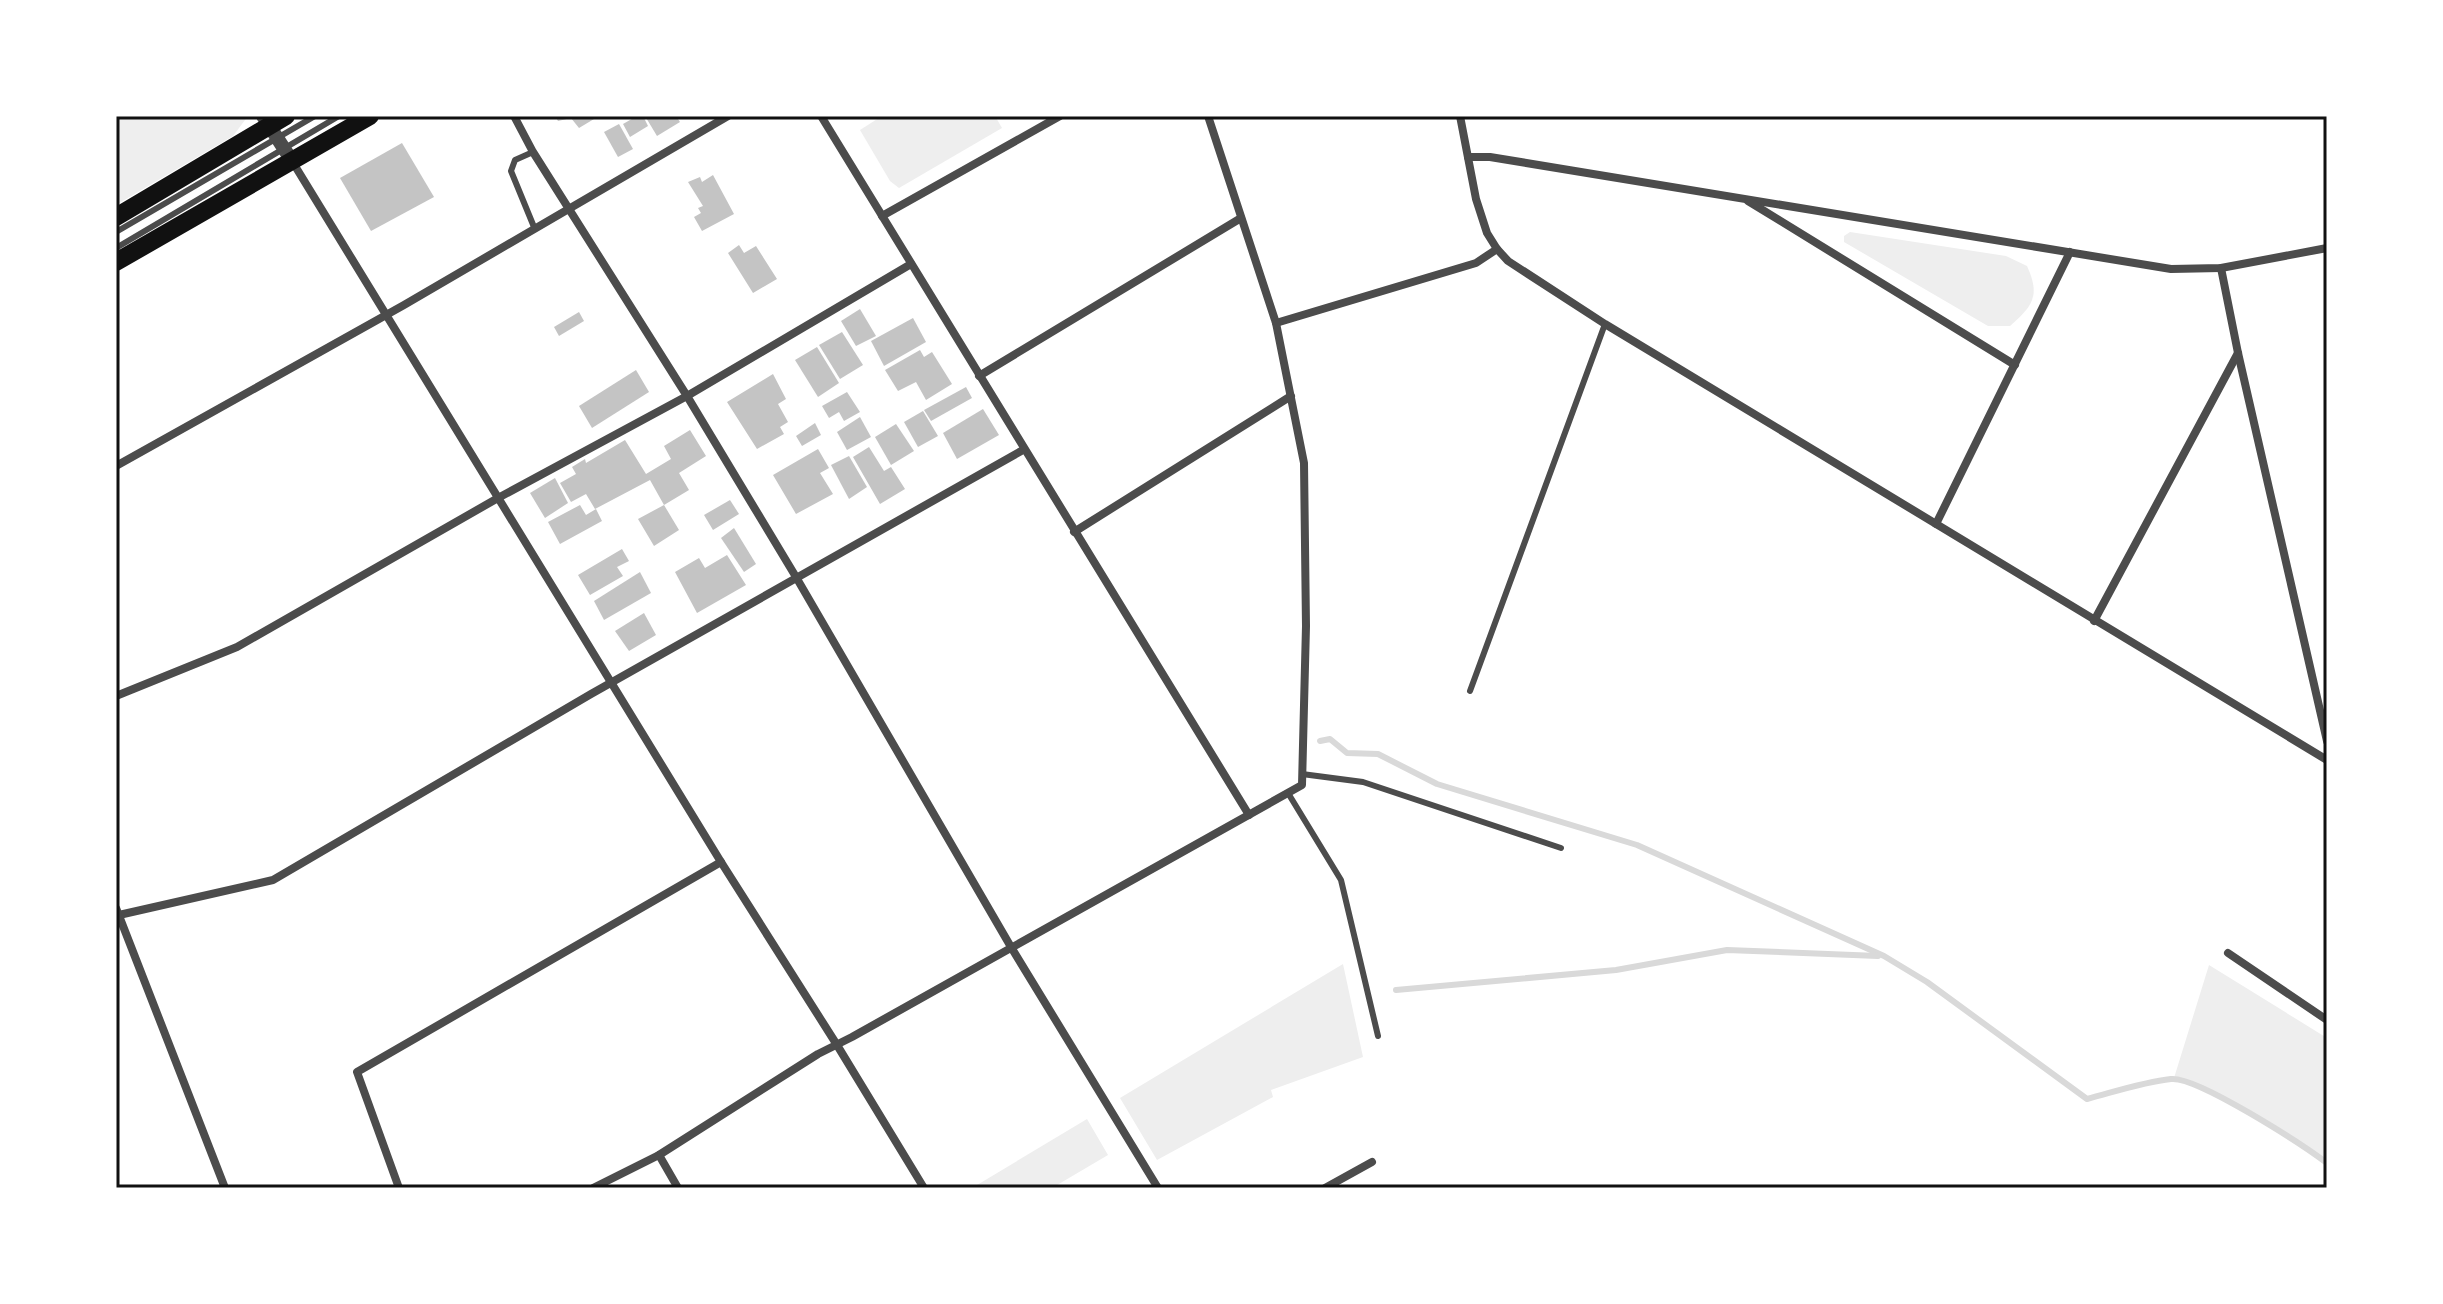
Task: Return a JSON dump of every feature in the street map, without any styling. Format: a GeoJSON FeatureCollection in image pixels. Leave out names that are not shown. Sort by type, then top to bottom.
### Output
{"type":"FeatureCollection","features":[{"type":"Feature","properties":{"kind":"main road"},"geometry":{"type":"LineString","coordinates":[[116,217],[279,134],[370,116]]}},
{"type":"Feature","properties":{"kind":"main road"},"geometry":{"type":"LineString","coordinates":[[116,262],[279,134]]}},
{"type":"Feature","properties":{"kind":"street"},"geometry":{"type":"LineString","coordinates":[[514,116],[567,208],[687,396],[796,577],[1011,947],[1158,1188]]}},
{"type":"Feature","properties":{"kind":"street"},"geometry":{"type":"LineString","coordinates":[[116,466],[387,314],[728,116]]}},
{"type":"Feature","properties":{"kind":"street"},"geometry":{"type":"LineString","coordinates":[[821,116],[1249,815]]}},
{"type":"Feature","properties":{"kind":"street"},"geometry":{"type":"LineString","coordinates":[[882,216],[1060,116]]}},
{"type":"Feature","properties":{"kind":"street"},"geometry":{"type":"LineString","coordinates":[[593,1188],[659,1155],[818,1054],[1302,785],[1306,626],[1304,463],[1276,323],[1208,116]]}},
{"type":"Feature","properties":{"kind":"street"},"geometry":{"type":"LineString","coordinates":[[1460,116],[1476,199],[1487,233],[1508,261],[1605,324],[2327,760]]}},
{"type":"Feature","properties":{"kind":"street"},"geometry":{"type":"LineString","coordinates":[[279,134],[611,684],[924,1188]]}},
{"type":"Feature","properties":{"kind":"street"},"geometry":{"type":"LineString","coordinates":[[1468,157],[1490,157],[2171,269],[2221,268],[2327,248]]}},
{"type":"Feature","properties":{"kind":"street"},"geometry":{"type":"LineString","coordinates":[[1744,198],[2015,365]]}},
{"type":"Feature","properties":{"kind":"street"},"geometry":{"type":"LineString","coordinates":[[979,376],[1241,218]]}},
{"type":"Feature","properties":{"kind":"street"},"geometry":{"type":"LineString","coordinates":[[1276,323],[1476,263],[1497,249]]}},
{"type":"Feature","properties":{"kind":"street"},"geometry":{"type":"LineString","coordinates":[[1936,524],[2070,252]]}},
{"type":"Feature","properties":{"kind":"street"},"geometry":{"type":"LineString","coordinates":[[116,696],[237,647],[498,498],[687,396],[911,264]]}},
{"type":"Feature","properties":{"kind":"street"},"geometry":{"type":"LineString","coordinates":[[2221,268],[2327,741]]}},
{"type":"Feature","properties":{"kind":"street"},"geometry":{"type":"LineString","coordinates":[[2094,621],[2238,353]]}},
{"type":"Feature","properties":{"kind":"street"},"geometry":{"type":"LineString","coordinates":[[1074,532],[1291,396]]}},
{"type":"Feature","properties":{"kind":"street"},"geometry":{"type":"LineString","coordinates":[[225,1188],[117,912],[273,880],[796,577],[1023,450]]}},
{"type":"Feature","properties":{"kind":"street"},"geometry":{"type":"LineString","coordinates":[[399,1188],[357,1072],[721,862]]}},
{"type":"Feature","properties":{"kind":"street"},"geometry":{"type":"LineString","coordinates":[[2228,953],[2327,1020]]}},
{"type":"Feature","properties":{"kind":"street"},"geometry":{"type":"LineString","coordinates":[[659,1155],[678,1188]]}},
{"type":"Feature","properties":{"kind":"street"},"geometry":{"type":"LineString","coordinates":[[1325,1188],[1372,1162]]}},
{"type":"Feature","properties":{"kind":"lane"},"geometry":{"type":"LineString","coordinates":[[116,232],[279,134],[315,116]]}},
{"type":"Feature","properties":{"kind":"lane"},"geometry":{"type":"LineString","coordinates":[[116,248],[279,134],[339,116]]}},
{"type":"Feature","properties":{"kind":"lane"},"geometry":{"type":"LineString","coordinates":[[533,152],[515,160],[511,171],[534,227]]}},
{"type":"Feature","properties":{"kind":"lane"},"geometry":{"type":"LineString","coordinates":[[1470,691],[1605,324]]}},
{"type":"Feature","properties":{"kind":"lane"},"geometry":{"type":"LineString","coordinates":[[1302,774],[1363,782],[1561,848]]}},
{"type":"Feature","properties":{"kind":"lane"},"geometry":{"type":"LineString","coordinates":[[1288,793],[1341,880],[1378,1036]]}},
{"type":"Feature","properties":{"kind":"shaded area"},"geometry":{"type":"Polygon","coordinates":[[[116,116],[248,116],[233,136],[116,205],[116,116]]]}},
{"type":"Feature","properties":{"kind":"shaded area"},"geometry":{"type":"Polygon","coordinates":[[[882,116],[995,116],[1002,128],[899,188],[890,181],[860,130],[882,116]]]}},
{"type":"Feature","properties":{"kind":"shaded area"},"geometry":{"type":"Polygon","coordinates":[[[1850,232],[2006,256],[2027,266],[2033,285],[2032,299],[2025,312],[2010,326],[1988,326],[1844,242],[1844,236],[1850,232]]]}},
{"type":"Feature","properties":{"kind":"shaded area"},"geometry":{"type":"Polygon","coordinates":[[[1343,964],[1363,1057],[1271,1090],[1273,1097],[1157,1160],[1120,1098],[1343,964]]]}},
{"type":"Feature","properties":{"kind":"shaded area"},"geometry":{"type":"Polygon","coordinates":[[[2209,965],[2327,1038],[2327,1163],[2254,1115],[2174,1078],[2209,965]]]}},
{"type":"Feature","properties":{"kind":"shaded area"},"geometry":{"type":"Polygon","coordinates":[[[1087,1119],[1108,1155],[1052,1188],[972,1188],[1087,1119]]]}},
{"type":"Feature","properties":{"kind":"building"},"geometry":{"type":"Polygon","coordinates":[[[555,116],[599,116],[579,128],[571,118],[558,121],[555,116]]]}},
{"type":"Feature","properties":{"kind":"building"},"geometry":{"type":"Polygon","coordinates":[[[643,116],[648,126],[630,137],[623,124],[643,116]]]}},
{"type":"Feature","properties":{"kind":"building"},"geometry":{"type":"Polygon","coordinates":[[[645,116],[676,116],[680,122],[657,136],[645,116]]]}},
{"type":"Feature","properties":{"kind":"building"},"geometry":{"type":"Polygon","coordinates":[[[619,124],[633,149],[618,157],[604,132],[619,124]]]}},
{"type":"Feature","properties":{"kind":"building"},"geometry":{"type":"Polygon","coordinates":[[[402,143],[434,197],[371,231],[340,178],[402,143]]]}},
{"type":"Feature","properties":{"kind":"building"},"geometry":{"type":"Polygon","coordinates":[[[713,175],[734,214],[702,231],[694,217],[701,213],[698,208],[703,206],[688,182],[700,177],[702,182],[713,175]]]}},
{"type":"Feature","properties":{"kind":"building"},"geometry":{"type":"Polygon","coordinates":[[[739,245],[744,253],[756,246],[777,279],[753,293],[728,253],[739,245]]]}},
{"type":"Feature","properties":{"kind":"building"},"geometry":{"type":"Polygon","coordinates":[[[860,309],[876,336],[856,346],[841,321],[860,309]]]}},
{"type":"Feature","properties":{"kind":"building"},"geometry":{"type":"Polygon","coordinates":[[[579,312],[584,321],[559,336],[554,327],[579,312]]]}},
{"type":"Feature","properties":{"kind":"building"},"geometry":{"type":"Polygon","coordinates":[[[913,318],[926,342],[884,366],[871,341],[913,318]]]}},
{"type":"Feature","properties":{"kind":"building"},"geometry":{"type":"Polygon","coordinates":[[[842,332],[863,365],[840,379],[819,345],[842,332]]]}},
{"type":"Feature","properties":{"kind":"building"},"geometry":{"type":"Polygon","coordinates":[[[817,347],[839,383],[818,397],[795,360],[817,347]]]}},
{"type":"Feature","properties":{"kind":"building"},"geometry":{"type":"Polygon","coordinates":[[[920,350],[924,357],[932,352],[952,384],[926,400],[916,382],[898,391],[885,370],[920,350]]]}},
{"type":"Feature","properties":{"kind":"building"},"geometry":{"type":"Polygon","coordinates":[[[636,370],[649,392],[592,428],[579,406],[636,370]]]}},
{"type":"Feature","properties":{"kind":"building"},"geometry":{"type":"Polygon","coordinates":[[[773,374],[786,399],[778,404],[788,422],[780,427],[784,434],[757,449],[727,402],[773,374]]]}},
{"type":"Feature","properties":{"kind":"building"},"geometry":{"type":"Polygon","coordinates":[[[966,387],[972,398],[931,421],[924,410],[966,387]]]}},
{"type":"Feature","properties":{"kind":"building"},"geometry":{"type":"Polygon","coordinates":[[[847,392],[860,412],[844,421],[839,412],[829,418],[822,406],[847,392]]]}},
{"type":"Feature","properties":{"kind":"building"},"geometry":{"type":"Polygon","coordinates":[[[983,409],[999,435],[957,459],[943,433],[983,409]]]}},
{"type":"Feature","properties":{"kind":"building"},"geometry":{"type":"Polygon","coordinates":[[[923,411],[938,436],[918,447],[904,422],[923,411]]]}},
{"type":"Feature","properties":{"kind":"building"},"geometry":{"type":"Polygon","coordinates":[[[860,417],[871,437],[847,450],[837,432],[860,417]]]}},
{"type":"Feature","properties":{"kind":"building"},"geometry":{"type":"Polygon","coordinates":[[[815,423],[821,435],[802,446],[796,436],[815,423]]]}},
{"type":"Feature","properties":{"kind":"building"},"geometry":{"type":"Polygon","coordinates":[[[896,424],[914,451],[891,465],[875,437],[896,424]]]}},
{"type":"Feature","properties":{"kind":"building"},"geometry":{"type":"Polygon","coordinates":[[[690,430],[706,456],[679,473],[689,490],[664,505],[650,480],[595,509],[586,494],[571,502],[560,483],[576,474],[572,467],[585,459],[586,463],[625,440],[646,474],[671,459],[664,446],[690,430]]]}},
{"type":"Feature","properties":{"kind":"building"},"geometry":{"type":"Polygon","coordinates":[[[869,447],[884,471],[891,467],[905,489],[880,504],[853,457],[869,447]]]}},
{"type":"Feature","properties":{"kind":"building"},"geometry":{"type":"Polygon","coordinates":[[[818,449],[829,468],[820,473],[833,494],[796,514],[773,475],[818,449]]]}},
{"type":"Feature","properties":{"kind":"building"},"geometry":{"type":"Polygon","coordinates":[[[849,456],[867,487],[849,499],[831,465],[849,456]]]}},
{"type":"Feature","properties":{"kind":"building"},"geometry":{"type":"Polygon","coordinates":[[[555,478],[568,503],[545,518],[530,493],[555,478]]]}},
{"type":"Feature","properties":{"kind":"building"},"geometry":{"type":"Polygon","coordinates":[[[730,500],[739,514],[713,530],[704,515],[730,500]]]}},
{"type":"Feature","properties":{"kind":"building"},"geometry":{"type":"Polygon","coordinates":[[[580,505],[586,515],[596,509],[602,521],[560,544],[548,522],[580,505]]]}},
{"type":"Feature","properties":{"kind":"building"},"geometry":{"type":"Polygon","coordinates":[[[664,505],[679,530],[654,546],[638,519],[664,505]]]}},
{"type":"Feature","properties":{"kind":"building"},"geometry":{"type":"Polygon","coordinates":[[[734,528],[756,564],[744,572],[721,538],[734,528]]]}},
{"type":"Feature","properties":{"kind":"building"},"geometry":{"type":"Polygon","coordinates":[[[622,549],[629,561],[617,567],[623,576],[590,595],[578,575],[622,549]]]}},
{"type":"Feature","properties":{"kind":"building"},"geometry":{"type":"Polygon","coordinates":[[[727,555],[746,585],[697,613],[675,572],[699,558],[705,568],[727,555]]]}},
{"type":"Feature","properties":{"kind":"building"},"geometry":{"type":"Polygon","coordinates":[[[640,572],[651,593],[604,620],[594,601],[640,572]]]}},
{"type":"Feature","properties":{"kind":"building"},"geometry":{"type":"Polygon","coordinates":[[[644,613],[656,635],[629,651],[615,631],[644,613]]]}},
{"type":"Feature","properties":{"kind":"waterway"},"geometry":{"type":"LineString","coordinates":[[1320,741],[1330,739],[1347,753],[1378,754],[1437,784],[1637,845],[1884,956],[1927,982],[2087,1099],[2160,1080],[2184,1081],[2250,1113],[2327,1163]]}},
{"type":"Feature","properties":{"kind":"waterway"},"geometry":{"type":"LineString","coordinates":[[1396,990],[1616,970],[1727,950],[1878,956]]}}]}
